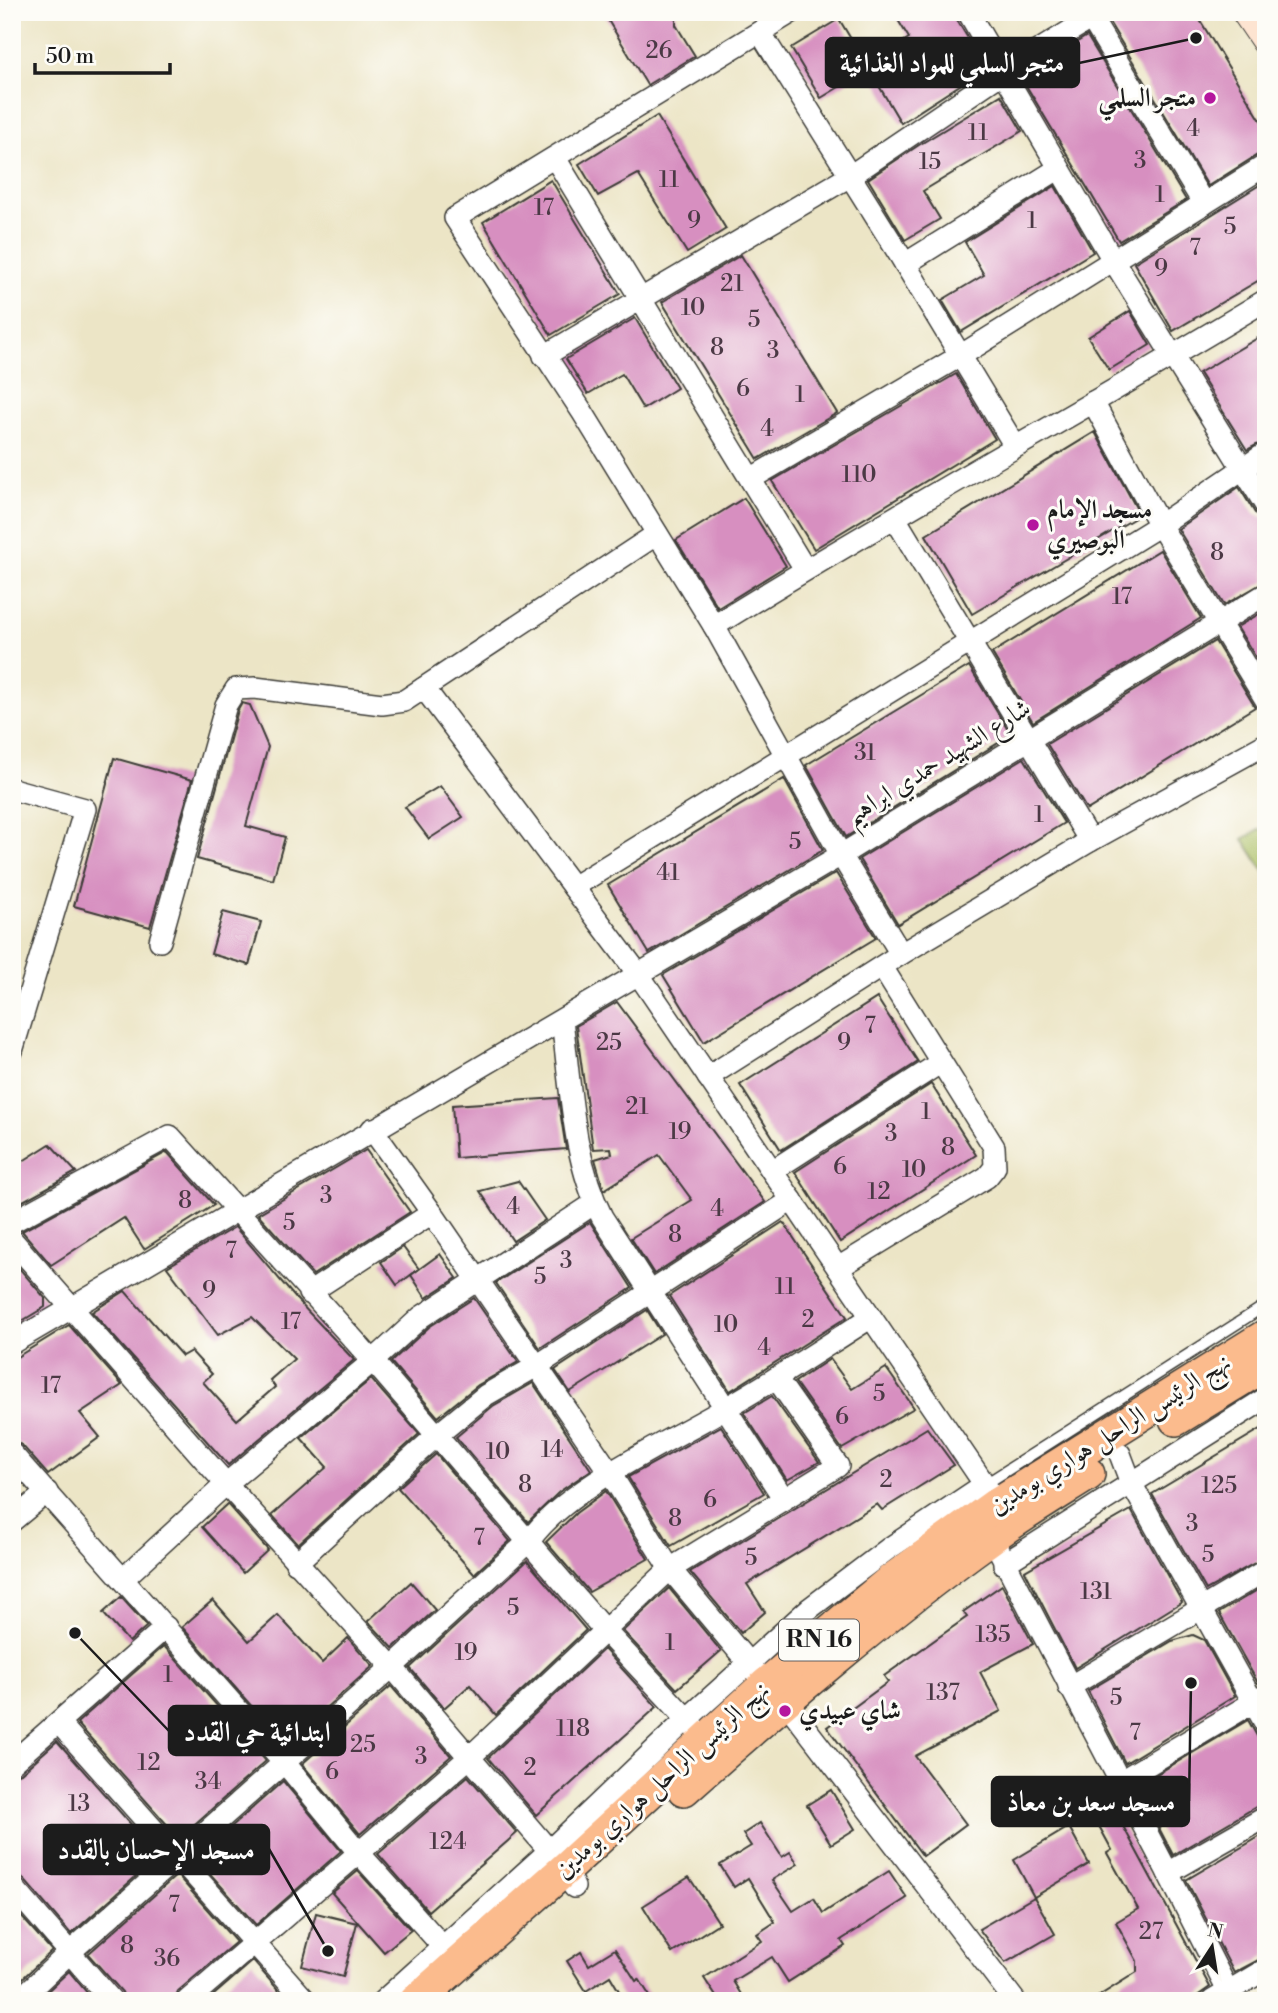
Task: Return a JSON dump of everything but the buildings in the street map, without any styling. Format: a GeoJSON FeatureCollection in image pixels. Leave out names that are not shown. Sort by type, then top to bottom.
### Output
{"type":"FeatureCollection","features":[{"type":"Feature","properties":{"kind":"main road","name":"نهج الرئيس الراحل هواري بومدين"},"geometry":{"type":"LineString","coordinates":[[448,2001],[562,1869],[696,1730],[766,1683],[905,1601],[998,1523],[1262,1358]]}},
{"type":"Feature","properties":{"kind":"main road","name":"نهج الرئيس الراحل هواري بومدين"},"geometry":{"type":"LineString","coordinates":[[998,1523],[1126,1469],[1262,1358]]}},
{"type":"Feature","properties":{"kind":"main road","name":"نهج الرئيس الراحل هواري بومدين"},"geometry":{"type":"LineString","coordinates":[[416,2001],[451,1956],[562,1869],[766,1683]]}},
{"type":"Feature","properties":{"kind":"street"},"geometry":{"type":"LineString","coordinates":[[792,12],[455,219],[713,626],[841,855],[901,954]]}},
{"type":"Feature","properties":{"kind":"street"},"geometry":{"type":"LineString","coordinates":[[968,12],[1058,169],[1266,506]]}},
{"type":"Feature","properties":{"kind":"street"},"geometry":{"type":"LineString","coordinates":[[544,356],[850,176],[1002,73],[1096,15],[1204,204]]}},
{"type":"Feature","properties":{"kind":"street"},"geometry":{"type":"LineString","coordinates":[[760,32],[1015,446]]}},
{"type":"Feature","properties":{"kind":"street"},"geometry":{"type":"LineString","coordinates":[[555,158],[806,569]]}},
{"type":"Feature","properties":{"kind":"street"},"geometry":{"type":"LineString","coordinates":[[752,478],[960,356],[1266,165]]}},
{"type":"Feature","properties":{"kind":"street"},"geometry":{"type":"LineString","coordinates":[[905,264],[1058,169]]}},
{"type":"Feature","properties":{"kind":"street"},"geometry":{"type":"LineString","coordinates":[[713,626],[1266,300]]}},
{"type":"Feature","properties":{"kind":"street"},"geometry":{"type":"LineString","coordinates":[[1093,402],[1160,525],[1266,700]]}},
{"type":"Feature","properties":{"kind":"street"},"geometry":{"type":"LineString","coordinates":[[573,887],[1160,525],[1266,453]]}},
{"type":"Feature","properties":{"kind":"street"},"geometry":{"type":"LineString","coordinates":[[895,518],[1090,841]]}},
{"type":"Feature","properties":{"kind":"street"},"geometry":{"type":"LineString","coordinates":[[160,941],[226,705],[236,689],[255,688],[382,704],[404,701],[657,534]]}},
{"type":"Feature","properties":{"kind":"street","name":"شارع الشهيد حمدي ابراهيم"},"geometry":{"type":"LineString","coordinates":[[12,1343],[841,855],[1266,594]]}},
{"type":"Feature","properties":{"kind":"street"},"geometry":{"type":"LineString","coordinates":[[424,688],[639,975],[962,1450],[998,1523],[1069,1688],[1168,1872],[1224,1998],[1266,1969]]}},
{"type":"Feature","properties":{"kind":"street"},"geometry":{"type":"LineString","coordinates":[[708,1077],[901,954],[1090,841],[1266,744]]}},
{"type":"Feature","properties":{"kind":"street"},"geometry":{"type":"LineString","coordinates":[[12,789],[85,809],[12,1051]]}},
{"type":"Feature","properties":{"kind":"street"},"geometry":{"type":"LineString","coordinates":[[838,1268],[987,1177],[995,1167],[994,1147],[881,967]]}},
{"type":"Feature","properties":{"kind":"street"},"geometry":{"type":"LineString","coordinates":[[562,1021],[579,1151],[595,1203],[784,1499]]}},
{"type":"Feature","properties":{"kind":"street"},"geometry":{"type":"LineString","coordinates":[[772,1171],[940,1063]]}},
{"type":"Feature","properties":{"kind":"street"},"geometry":{"type":"LineString","coordinates":[[372,1129],[610,1473],[670,1569],[766,1683],[1015,2001]]}},
{"type":"Feature","properties":{"kind":"street"},"geometry":{"type":"LineString","coordinates":[[12,1222],[170,1136],[373,1361],[605,1631],[696,1730]]}},
{"type":"Feature","properties":{"kind":"street"},"geometry":{"type":"LineString","coordinates":[[296,1563],[436,1436],[486,1395],[535,1367],[792,1200]]}},
{"type":"Feature","properties":{"kind":"street"},"geometry":{"type":"LineString","coordinates":[[123,1579],[226,1485],[421,1317],[595,1203]]}},
{"type":"Feature","properties":{"kind":"street"},"geometry":{"type":"LineString","coordinates":[[309,1293],[432,1213]]}},
{"type":"Feature","properties":{"kind":"street"},"geometry":{"type":"LineString","coordinates":[[12,1240],[226,1485],[392,1667],[562,1869]]}},
{"type":"Feature","properties":{"kind":"street"},"geometry":{"type":"LineString","coordinates":[[18,2001],[176,1856],[392,1667],[530,1541],[541,1524],[610,1473],[726,1408],[870,1318]]}},
{"type":"Feature","properties":{"kind":"street"},"geometry":{"type":"LineString","coordinates":[[187,2001],[470,1757],[670,1569],[838,1466],[776,1378]]}},
{"type":"Feature","properties":{"kind":"street"},"geometry":{"type":"LineString","coordinates":[[12,1454],[451,1956],[383,2001]]}},
{"type":"Feature","properties":{"kind":"street"},"geometry":{"type":"LineString","coordinates":[[1126,1469],[1200,1610],[1260,1699],[1266,1725]]}},
{"type":"Feature","properties":{"kind":"street"},"geometry":{"type":"LineString","coordinates":[[12,1521],[47,1492]]}},
{"type":"Feature","properties":{"kind":"street"},"geometry":{"type":"LineString","coordinates":[[766,1683],[810,1608],[855,1574],[998,1523]]}},
{"type":"Feature","properties":{"kind":"street"},"geometry":{"type":"LineString","coordinates":[[1069,1688],[1266,1570]]}},
{"type":"Feature","properties":{"kind":"street"},"geometry":{"type":"LineString","coordinates":[[12,1763],[166,1627]]}},
{"type":"Feature","properties":{"kind":"street"},"geometry":{"type":"LineString","coordinates":[[1119,1782],[1260,1699]]}},
{"type":"Feature","properties":{"kind":"street"},"geometry":{"type":"LineString","coordinates":[[59,1723],[306,2001]]}},
{"type":"Feature","properties":{"kind":"street"},"geometry":{"type":"LineString","coordinates":[[1168,1872],[1266,1816]]}},
{"type":"Feature","properties":{"kind":"street"},"geometry":{"type":"LineString","coordinates":[[12,1886],[112,2001]]}},
{"type":"Feature","properties":{"kind":"green space"},"geometry":{"type":"Polygon","coordinates":[[[1266,826],[1266,874],[1243,839],[1266,826]]]}},
{"type":"Feature","properties":{"kind":"place","name":"متجر السلمي للمواد الغذائية"},"geometry":{"type":"Point","coordinates":[1196,38]}},
{"type":"Feature","properties":{"kind":"place","name":"متجر السلمي"},"geometry":{"type":"Point","coordinates":[1210,98]}},
{"type":"Feature","properties":{"kind":"place","name":"مسجد الإمام البوصيري"},"geometry":{"type":"Point","coordinates":[1033,525]}},
{"type":"Feature","properties":{"kind":"place","name":"ابتدائية حي القدد"},"geometry":{"type":"Point","coordinates":[75,1633]}},
{"type":"Feature","properties":{"kind":"place","name":"مسجد سعد بن معاذ"},"geometry":{"type":"Point","coordinates":[1191,1683]}},
{"type":"Feature","properties":{"kind":"place","name":"شاي عبيدي"},"geometry":{"type":"Point","coordinates":[785,1711]}},
{"type":"Feature","properties":{"kind":"place","name":"مسجد الإحسان بالقدد"},"geometry":{"type":"Point","coordinates":[328,1951]}}]}
